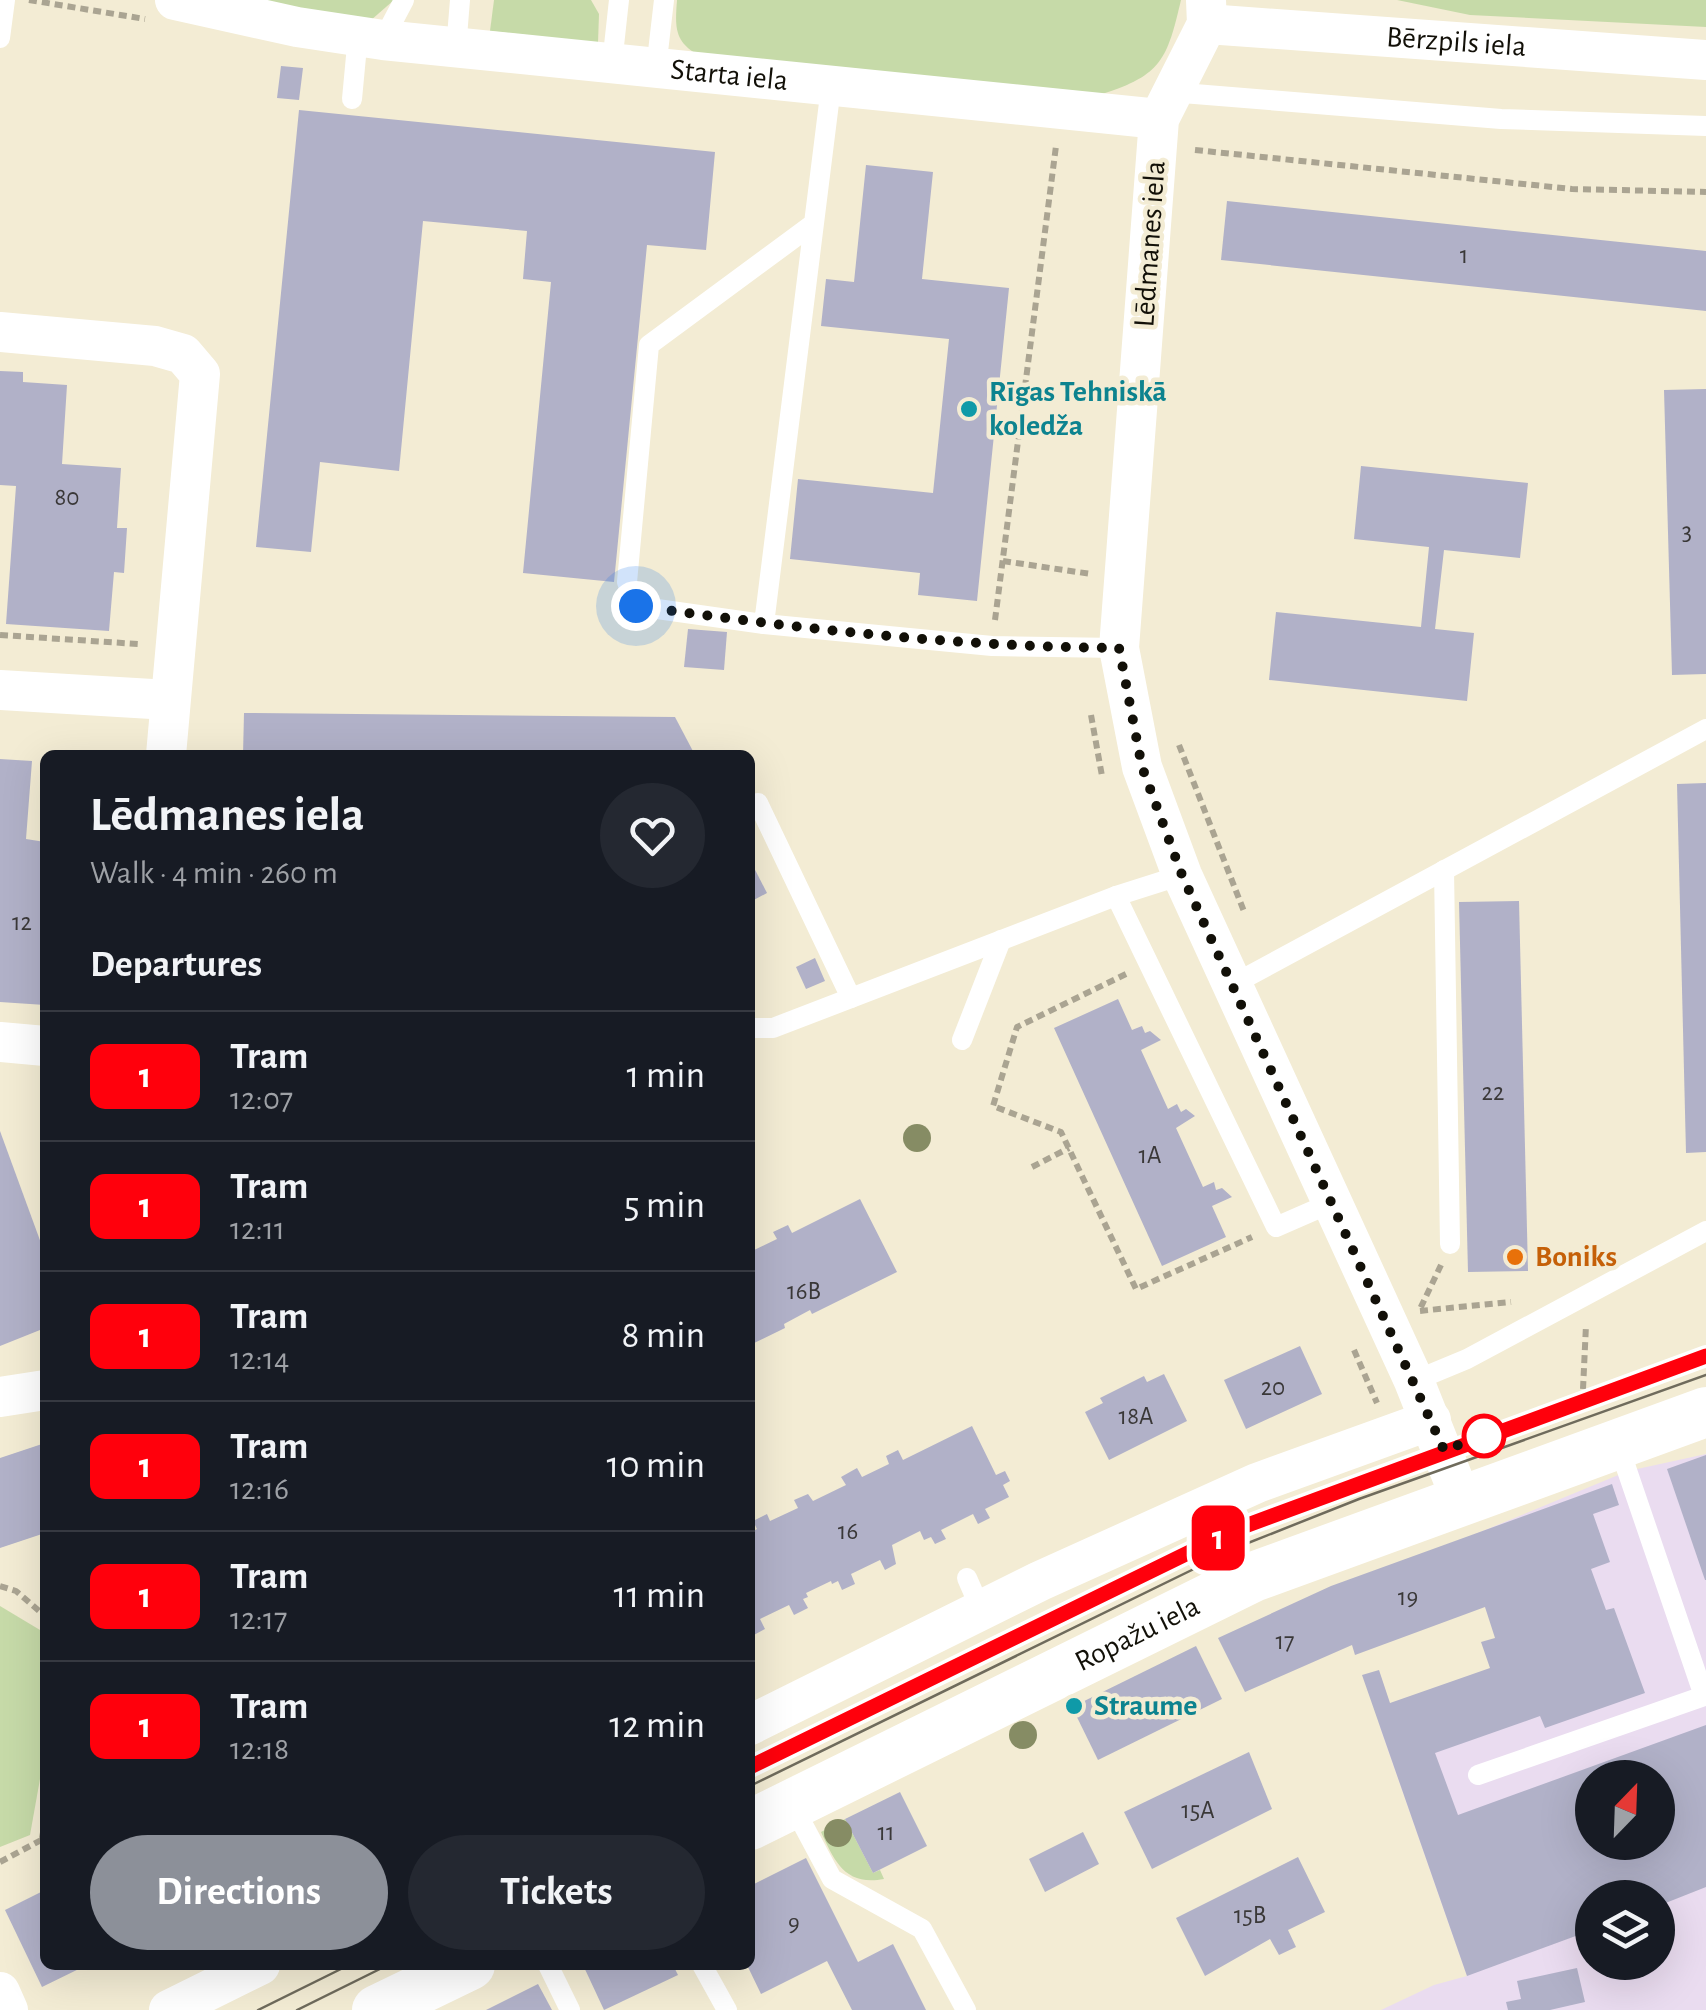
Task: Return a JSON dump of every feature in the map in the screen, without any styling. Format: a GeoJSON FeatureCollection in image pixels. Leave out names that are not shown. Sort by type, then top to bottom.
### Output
{"type":"FeatureCollection","features":[{"type":"Feature","properties":{"kind":"street","name":"Starta iela"},"geometry":{"type":"LineString","coordinates":[[175,0],[297,27],[456,49],[1061,112],[1164,106]]}},
{"type":"Feature","properties":{"kind":"street","name":"Bērzpils iela"},"geometry":{"type":"LineString","coordinates":[[1206,12],[1706,60]]}},
{"type":"Feature","properties":{"kind":"street"},"geometry":{"type":"LineString","coordinates":[[1164,106],[1206,12]]}},
{"type":"Feature","properties":{"kind":"street","name":"Lēdmanes iela"},"geometry":{"type":"LineString","coordinates":[[1164,106],[1119,648],[1142,767],[1182,875],[1230,986],[1331,1204],[1430,1374],[1431,1420],[1461,1499]]}},
{"type":"Feature","properties":{"kind":"street"},"geometry":{"type":"LineString","coordinates":[[0,332],[156,346],[184,354],[200,374],[166,750]]}},
{"type":"Feature","properties":{"kind":"street"},"geometry":{"type":"LineString","coordinates":[[0,690],[169,700]]}},
{"type":"Feature","properties":{"kind":"street"},"geometry":{"type":"LineString","coordinates":[[0,1042],[40,1046]]}},
{"type":"Feature","properties":{"kind":"street"},"geometry":{"type":"LineString","coordinates":[[0,1397],[40,1391]]}},
{"type":"Feature","properties":{"kind":"street","name":"Ropažu iela"},"geometry":{"type":"LineString","coordinates":[[771,1815],[1254,1576],[1706,1412]]}},
{"type":"Feature","properties":{"kind":"street"},"geometry":{"type":"LineString","coordinates":[[755,1722],[974,1594],[1258,1482],[1431,1420]]}},
{"type":"Feature","properties":{"kind":"street"},"geometry":{"type":"LineString","coordinates":[[170,2010],[250,1970]]}},
{"type":"Feature","properties":{"kind":"street"},"geometry":{"type":"LineString","coordinates":[[377,2010],[460,1970]]}},
{"type":"Feature","properties":{"kind":"street"},"geometry":{"type":"LineString","coordinates":[[0,1992],[8,2010]]}},
{"type":"Feature","properties":{"kind":"lane"},"geometry":{"type":"LineString","coordinates":[[0,38],[5,0]]}},
{"type":"Feature","properties":{"kind":"lane"},"geometry":{"type":"LineString","coordinates":[[352,99],[370,38],[404,0]]}},
{"type":"Feature","properties":{"kind":"lane"},"geometry":{"type":"LineString","coordinates":[[456,49],[460,0]]}},
{"type":"Feature","properties":{"kind":"lane"},"geometry":{"type":"LineString","coordinates":[[612,64],[619,0]]}},
{"type":"Feature","properties":{"kind":"lane"},"geometry":{"type":"LineString","coordinates":[[656,69],[664,0]]}},
{"type":"Feature","properties":{"kind":"lane"},"geometry":{"type":"LineString","coordinates":[[764,624],[830,87]]}},
{"type":"Feature","properties":{"kind":"lane"},"geometry":{"type":"LineString","coordinates":[[1164,106],[1706,126]]}},
{"type":"Feature","properties":{"kind":"lane"},"geometry":{"type":"LineString","coordinates":[[814,224],[650,345],[627,582],[636,606],[764,624],[992,646],[1119,648]]}},
{"type":"Feature","properties":{"kind":"lane"},"geometry":{"type":"LineString","coordinates":[[1230,986],[1706,729]]}},
{"type":"Feature","properties":{"kind":"lane"},"geometry":{"type":"LineString","coordinates":[[758,803],[851,998]]}},
{"type":"Feature","properties":{"kind":"lane"},"geometry":{"type":"LineString","coordinates":[[1444,870],[1450,1244]]}},
{"type":"Feature","properties":{"kind":"lane"},"geometry":{"type":"LineString","coordinates":[[755,1028],[773,1028],[1116,896],[1182,875]]}},
{"type":"Feature","properties":{"kind":"lane"},"geometry":{"type":"LineString","coordinates":[[1116,896],[1276,1227],[1331,1204]]}},
{"type":"Feature","properties":{"kind":"lane"},"geometry":{"type":"LineString","coordinates":[[962,1040],[1001,940]]}},
{"type":"Feature","properties":{"kind":"lane"},"geometry":{"type":"LineString","coordinates":[[1430,1374],[1706,1231]]}},
{"type":"Feature","properties":{"kind":"lane"},"geometry":{"type":"LineString","coordinates":[[1478,1776],[1704,1696],[1617,1442]]}},
{"type":"Feature","properties":{"kind":"lane"},"geometry":{"type":"LineString","coordinates":[[771,1815],[832,1879],[922,1929],[966,2010]]}},
{"type":"Feature","properties":{"kind":"lane"},"geometry":{"type":"LineString","coordinates":[[550,1970],[570,2010]]}},
{"type":"Feature","properties":{"kind":"lane"},"geometry":{"type":"LineString","coordinates":[[705,1970],[727,2010]]}},
{"type":"Feature","properties":{"kind":"path"},"geometry":{"type":"LineString","coordinates":[[1164,106],[1197,152],[1572,189],[1706,192]]}},
{"type":"Feature","properties":{"kind":"path"},"geometry":{"type":"LineString","coordinates":[[992,646],[1061,112]]}},
{"type":"Feature","properties":{"kind":"path"},"geometry":{"type":"LineString","coordinates":[[1003,561],[1094,575]]}},
{"type":"Feature","properties":{"kind":"path"},"geometry":{"type":"LineString","coordinates":[[0,635],[144,645]]}},
{"type":"Feature","properties":{"kind":"path"},"geometry":{"type":"LineString","coordinates":[[1178,742],[1266,967]]}},
{"type":"Feature","properties":{"kind":"path"},"geometry":{"type":"LineString","coordinates":[[1149,963],[1017,1027],[994,1106],[1061,1132],[1136,1290],[1276,1227]]}},
{"type":"Feature","properties":{"kind":"path"},"geometry":{"type":"LineString","coordinates":[[1032,1168],[1069,1148]]}},
{"type":"Feature","properties":{"kind":"path"},"geometry":{"type":"LineString","coordinates":[[1419,1310],[1450,1244]]}},
{"type":"Feature","properties":{"kind":"path"},"geometry":{"type":"LineString","coordinates":[[1411,1292],[1419,1310],[1430,1374]]}},
{"type":"Feature","properties":{"kind":"path"},"geometry":{"type":"LineString","coordinates":[[1582,1389],[1588,1295]]}},
{"type":"Feature","properties":{"kind":"path"},"geometry":{"type":"LineString","coordinates":[[1419,1310],[1513,1302]]}},
{"type":"Feature","properties":{"kind":"path"},"geometry":{"type":"LineString","coordinates":[[0,1586],[16,1591],[40,1612]]}},
{"type":"Feature","properties":{"kind":"path"},"geometry":{"type":"LineString","coordinates":[[0,1862],[40,1841]]}},
{"type":"Feature","properties":{"kind":"shaded area"},"geometry":{"type":"Polygon","coordinates":[[[1706,1454],[1706,2010],[1381,2010],[1434,1985],[1467,1976],[1380,1727],[1512,1682],[1461,1540],[1628,1471],[1706,1454]]]}},
{"type":"Feature","properties":{"kind":"green space"},"geometry":{"type":"Polygon","coordinates":[[[241,0],[394,0],[370,21],[241,0]]]}},
{"type":"Feature","properties":{"kind":"green space"},"geometry":{"type":"Polygon","coordinates":[[[494,0],[591,0],[599,14],[598,43],[490,31],[494,0]]]}},
{"type":"Feature","properties":{"kind":"green space"},"geometry":{"type":"Polygon","coordinates":[[[677,0],[1181,0],[1159,62],[1138,80],[1102,94],[700,56],[685,45],[678,33],[677,0]]]}},
{"type":"Feature","properties":{"kind":"green space"},"geometry":{"type":"Polygon","coordinates":[[[1397,0],[1706,0],[1706,27],[1470,15],[1397,0]]]}},
{"type":"Feature","properties":{"kind":"green space"},"geometry":{"type":"Polygon","coordinates":[[[0,1606],[40,1630],[40,1779],[30,1835],[0,1847],[0,1606]]]}},
{"type":"Feature","properties":{"kind":"green space"},"geometry":{"type":"Polygon","coordinates":[[[845,1819],[873,1873],[880,1870],[884,1879],[860,1879],[837,1862],[821,1832],[845,1819]]]}},
{"type":"Feature","properties":{"kind":"building"},"geometry":{"type":"Polygon","coordinates":[[[281,66],[303,68],[299,100],[277,98],[281,66]]]}},
{"type":"Feature","properties":{"kind":"building"},"geometry":{"type":"Polygon","coordinates":[[[299,110],[715,152],[706,250],[647,245],[614,582],[523,573],[551,282],[523,279],[527,231],[423,221],[399,471],[320,462],[311,552],[256,547],[299,110]]]}},
{"type":"Feature","properties":{"kind":"building","name":"Rīgas Tehniskā koledža"},"geometry":{"type":"Polygon","coordinates":[[[866,165],[933,172],[922,279],[1009,288],[977,601],[918,595],[920,573],[790,559],[798,479],[933,493],[949,339],[821,326],[826,279],[854,282],[866,165]]]}},
{"type":"Feature","properties":{"kind":"building"},"geometry":{"type":"Polygon","coordinates":[[[1227,201],[1706,251],[1706,311],[1221,260],[1227,201]]]}},
{"type":"Feature","properties":{"kind":"building"},"geometry":{"type":"Polygon","coordinates":[[[0,371],[23,372],[23,382],[67,385],[62,464],[121,468],[117,528],[127,528],[124,573],[114,572],[109,631],[6,624],[16,486],[0,485],[0,371]]]}},
{"type":"Feature","properties":{"kind":"building"},"geometry":{"type":"Polygon","coordinates":[[[1706,389],[1706,674],[1672,675],[1664,390],[1706,389]]]}},
{"type":"Feature","properties":{"kind":"building"},"geometry":{"type":"Polygon","coordinates":[[[1361,466],[1528,483],[1520,558],[1444,550],[1435,629],[1474,633],[1467,701],[1269,680],[1276,612],[1421,627],[1429,547],[1354,539],[1361,466]]]}},
{"type":"Feature","properties":{"kind":"building"},"geometry":{"type":"Polygon","coordinates":[[[688,629],[727,632],[724,670],[684,667],[688,629]]]}},
{"type":"Feature","properties":{"kind":"building"},"geometry":{"type":"Polygon","coordinates":[[[244,713],[675,717],[692,750],[243,750],[244,713]]]}},
{"type":"Feature","properties":{"kind":"building"},"geometry":{"type":"Polygon","coordinates":[[[0,759],[32,761],[26,839],[40,841],[40,1005],[0,1002],[0,759]]]}},
{"type":"Feature","properties":{"kind":"building"},"geometry":{"type":"Polygon","coordinates":[[[1706,783],[1706,1152],[1686,1153],[1677,784],[1706,783]]]}},
{"type":"Feature","properties":{"kind":"building"},"geometry":{"type":"Polygon","coordinates":[[[755,870],[767,893],[755,899],[755,870]]]}},
{"type":"Feature","properties":{"kind":"building"},"geometry":{"type":"Polygon","coordinates":[[[1519,901],[1528,1271],[1468,1272],[1459,902],[1519,901]]]}},
{"type":"Feature","properties":{"kind":"building"},"geometry":{"type":"Polygon","coordinates":[[[815,958],[825,981],[806,989],[796,967],[815,958]]]}},
{"type":"Feature","properties":{"kind":"building"},"geometry":{"type":"Polygon","coordinates":[[[1118,999],[1132,1030],[1142,1026],[1145,1033],[1150,1031],[1161,1040],[1141,1050],[1168,1109],[1177,1104],[1181,1112],[1186,1109],[1195,1116],[1176,1128],[1203,1187],[1214,1182],[1216,1190],[1222,1188],[1232,1197],[1212,1206],[1226,1237],[1162,1266],[1054,1028],[1118,999]]]}},
{"type":"Feature","properties":{"kind":"building"},"geometry":{"type":"Polygon","coordinates":[[[0,1131],[40,1240],[40,1330],[0,1346],[0,1131]]]}},
{"type":"Feature","properties":{"kind":"building"},"geometry":{"type":"Polygon","coordinates":[[[860,1199],[897,1272],[812,1314],[810,1310],[755,1343],[755,1250],[777,1239],[773,1232],[788,1225],[792,1233],[860,1199]]]}},
{"type":"Feature","properties":{"kind":"building"},"geometry":{"type":"Polygon","coordinates":[[[1300,1346],[1322,1394],[1246,1429],[1224,1380],[1300,1346]]]}},
{"type":"Feature","properties":{"kind":"building"},"geometry":{"type":"Polygon","coordinates":[[[1164,1374],[1187,1421],[1109,1460],[1085,1412],[1103,1403],[1100,1398],[1144,1376],[1147,1382],[1164,1374]]]}},
{"type":"Feature","properties":{"kind":"building"},"geometry":{"type":"Polygon","coordinates":[[[972,1426],[996,1475],[1005,1471],[1010,1481],[1003,1485],[1009,1497],[985,1509],[990,1518],[978,1524],[973,1514],[941,1530],[946,1539],[935,1544],[931,1537],[924,1540],[920,1531],[892,1545],[896,1564],[885,1570],[880,1560],[851,1574],[855,1584],[842,1590],[838,1581],[831,1581],[806,1593],[808,1597],[803,1599],[808,1608],[794,1615],[789,1605],[760,1619],[765,1629],[755,1634],[755,1520],[767,1514],[770,1521],[798,1508],[794,1500],[808,1494],[813,1501],[846,1485],[841,1477],[857,1468],[862,1477],[889,1464],[886,1456],[898,1450],[903,1460],[972,1426]]]}},
{"type":"Feature","properties":{"kind":"building"},"geometry":{"type":"Polygon","coordinates":[[[40,1445],[40,1535],[0,1548],[0,1458],[40,1445]]]}},
{"type":"Feature","properties":{"kind":"building"},"geometry":{"type":"Polygon","coordinates":[[[1706,1455],[1706,1580],[1705,1580],[1667,1469],[1706,1455]]]}},
{"type":"Feature","properties":{"kind":"building"},"geometry":{"type":"Polygon","coordinates":[[[1612,1484],[1619,1505],[1593,1514],[1610,1562],[1591,1569],[1606,1610],[1614,1608],[1645,1693],[1545,1728],[1540,1716],[1435,1753],[1458,1815],[1575,1773],[1575,1860],[1675,1860],[1675,1760],[1610,1760],[1706,1725],[1706,1887],[1675,1899],[1675,1880],[1575,1880],[1575,1936],[1467,1976],[1362,1675],[1379,1670],[1390,1703],[1490,1668],[1481,1642],[1495,1638],[1485,1607],[1355,1655],[1352,1645],[1245,1692],[1218,1638],[1331,1586],[1612,1484]]]}},
{"type":"Feature","properties":{"kind":"building"},"geometry":{"type":"Polygon","coordinates":[[[1196,1646],[1222,1699],[1098,1760],[1072,1707],[1196,1646]]]}},
{"type":"Feature","properties":{"kind":"building"},"geometry":{"type":"Polygon","coordinates":[[[1249,1752],[1272,1809],[1152,1869],[1124,1812],[1249,1752]]]}},
{"type":"Feature","properties":{"kind":"building"},"geometry":{"type":"Polygon","coordinates":[[[900,1792],[927,1846],[873,1873],[845,1819],[900,1792]]]}},
{"type":"Feature","properties":{"kind":"building"},"geometry":{"type":"Polygon","coordinates":[[[1083,1832],[1099,1864],[1045,1892],[1029,1859],[1083,1832]]]}},
{"type":"Feature","properties":{"kind":"building"},"geometry":{"type":"Polygon","coordinates":[[[1298,1857],[1325,1912],[1288,1930],[1296,1947],[1279,1955],[1270,1939],[1205,1976],[1176,1918],[1298,1857]]]}},
{"type":"Feature","properties":{"kind":"building"},"geometry":{"type":"Polygon","coordinates":[[[806,1858],[858,1962],[893,1944],[926,2010],[852,2010],[827,1961],[761,1994],[749,1970],[755,1970],[755,1884],[806,1858]]]}},
{"type":"Feature","properties":{"kind":"building"},"geometry":{"type":"Polygon","coordinates":[[[40,1892],[40,1970],[77,1970],[42,1987],[5,1910],[40,1892]]]}},
{"type":"Feature","properties":{"kind":"building"},"geometry":{"type":"Polygon","coordinates":[[[1575,1968],[1575,1980],[1580,1980],[1585,2002],[1550,2010],[1508,2010],[1506,2002],[1521,1999],[1517,1981],[1575,1968]]]}},
{"type":"Feature","properties":{"kind":"building"},"geometry":{"type":"Polygon","coordinates":[[[585,1970],[676,1970],[678,1975],[604,2010],[585,1970]]]}},
{"type":"Feature","properties":{"kind":"building"},"geometry":{"type":"Polygon","coordinates":[[[538,1984],[552,2010],[486,2010],[538,1984]]]}},
{"type":"Feature","properties":{"kind":"tram line"},"geometry":{"type":"LineString","coordinates":[[755,1765],[1237,1529],[1706,1356]]}},
{"type":"Feature","properties":{"kind":"tram line","name":"1"},"geometry":{"type":"LineString","coordinates":[[755,1765],[1237,1529],[1706,1356]]}},
{"type":"Feature","properties":{"kind":"tram line"},"geometry":{"type":"LineString","coordinates":[[755,1784],[1243,1545],[1359,1499],[1706,1375]]}},
{"type":"Feature","properties":{"kind":"tram line"},"geometry":{"type":"LineString","coordinates":[[258,2010],[339,1970]]}},
{"type":"Feature","properties":{"kind":"tram line"},"geometry":{"type":"LineString","coordinates":[[297,2010],[378,1970]]}},
{"type":"Feature","properties":{"kind":"place","name":"Rīgas Tehniskā koledža"},"geometry":{"type":"Point","coordinates":[969,409]}},
{"type":"Feature","properties":{"kind":"place","name":"Boniks"},"geometry":{"type":"Point","coordinates":[1515,1257]}},
{"type":"Feature","properties":{"kind":"place","name":"Straume"},"geometry":{"type":"Point","coordinates":[1074,1706]}},
{"type":"Feature","properties":{"kind":"route"},"geometry":{"type":"LineString","coordinates":[[636,606],[764,624],[992,646],[1119,648],[1142,767],[1182,875],[1444,1450],[1484,1436]]}}]}
